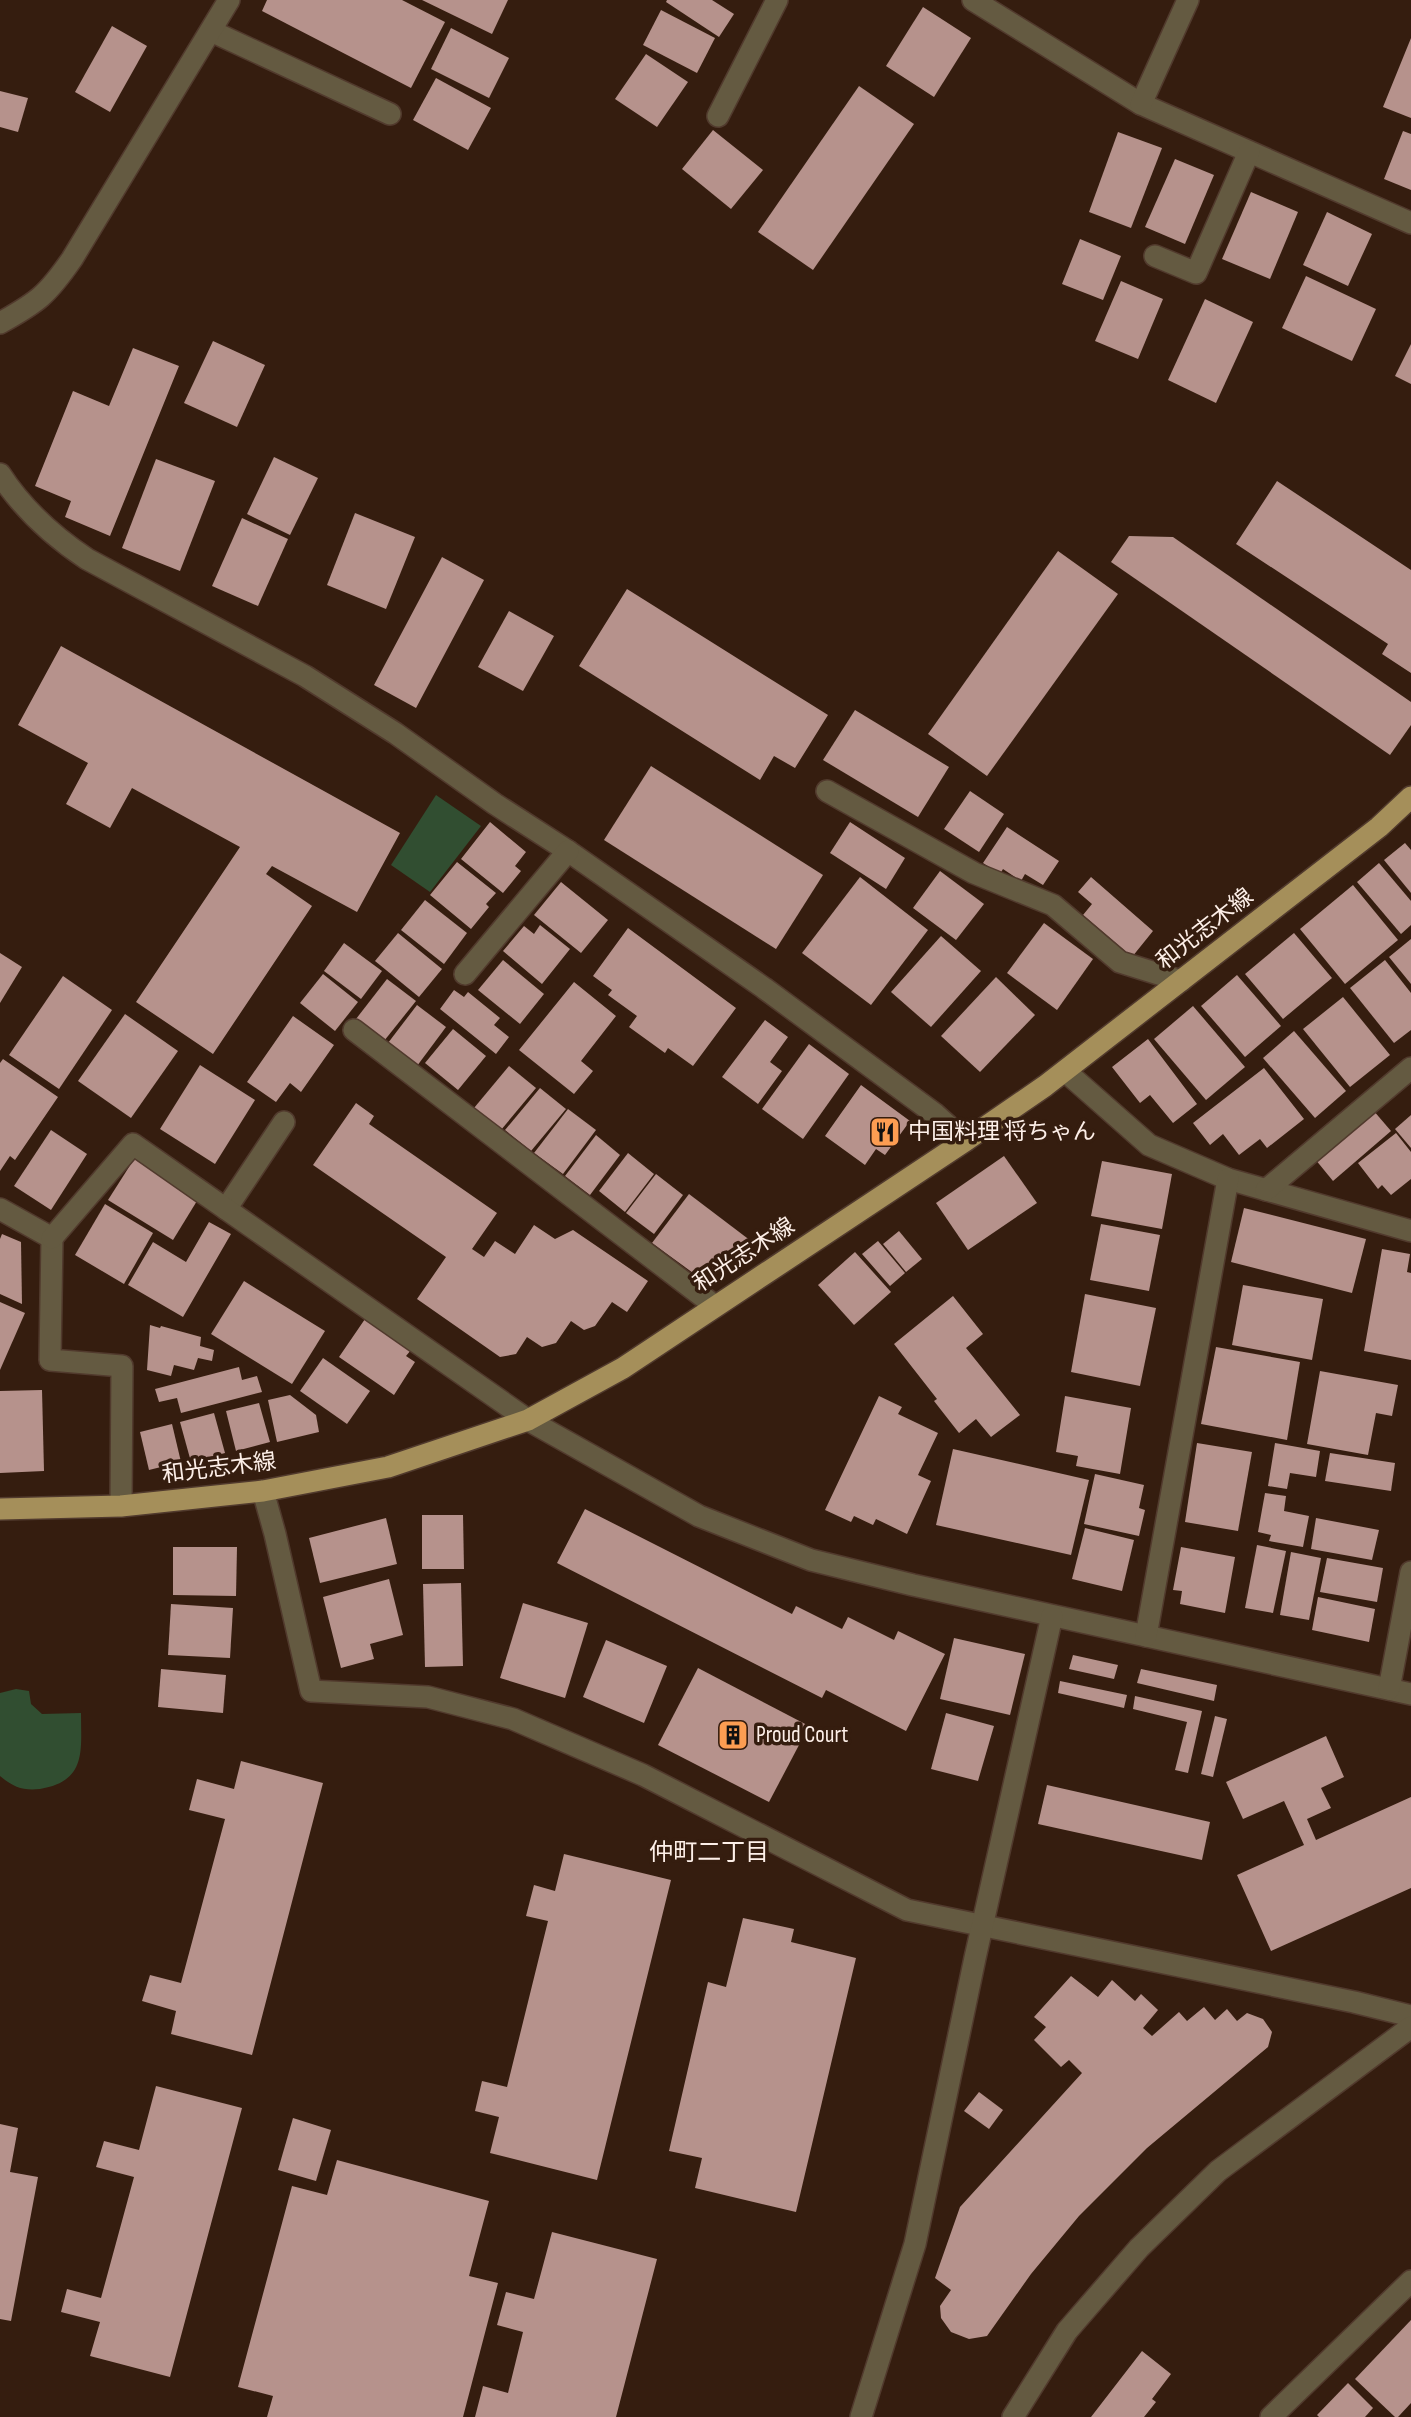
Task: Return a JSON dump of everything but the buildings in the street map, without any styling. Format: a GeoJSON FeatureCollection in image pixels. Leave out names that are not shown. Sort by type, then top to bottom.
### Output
{"type":"FeatureCollection","features":[{"type":"Feature","properties":{"kind":"main road","name":"和光志木線"},"geometry":{"type":"LineString","coordinates":[[0,1509],[121,1506],[263,1491],[388,1467],[528,1420],[623,1368],[965,1141],[1065,1071],[1379,827],[1411,797]]}},
{"type":"Feature","properties":{"kind":"street"},"geometry":{"type":"LineString","coordinates":[[0,323],[32,306],[51,290],[229,0]]}},
{"type":"Feature","properties":{"kind":"street"},"geometry":{"type":"LineString","coordinates":[[718,116],[777,0]]}},
{"type":"Feature","properties":{"kind":"street"},"geometry":{"type":"LineString","coordinates":[[973,0],[1141,104],[1411,223]]}},
{"type":"Feature","properties":{"kind":"street"},"geometry":{"type":"LineString","coordinates":[[1141,104],[1188,0]]}},
{"type":"Feature","properties":{"kind":"street"},"geometry":{"type":"LineString","coordinates":[[211,31],[390,114]]}},
{"type":"Feature","properties":{"kind":"street"},"geometry":{"type":"LineString","coordinates":[[1155,256],[1196,273],[1249,152]]}},
{"type":"Feature","properties":{"kind":"street"},"geometry":{"type":"LineString","coordinates":[[0,474],[28,510],[66,545],[87,559],[304,676],[396,733],[764,988],[935,1114],[965,1141]]}},
{"type":"Feature","properties":{"kind":"street"},"geometry":{"type":"LineString","coordinates":[[827,791],[974,873],[1053,905],[1120,962],[1181,981]]}},
{"type":"Feature","properties":{"kind":"street"},"geometry":{"type":"LineString","coordinates":[[465,974],[568,851]]}},
{"type":"Feature","properties":{"kind":"street"},"geometry":{"type":"LineString","coordinates":[[354,1031],[715,1306]]}},
{"type":"Feature","properties":{"kind":"street"},"geometry":{"type":"LineString","coordinates":[[1266,1190],[1411,1068]]}},
{"type":"Feature","properties":{"kind":"street"},"geometry":{"type":"LineString","coordinates":[[1065,1071],[1149,1145],[1228,1179],[1411,1231]]}},
{"type":"Feature","properties":{"kind":"street"},"geometry":{"type":"LineString","coordinates":[[226,1209],[284,1122]]}},
{"type":"Feature","properties":{"kind":"street"},"geometry":{"type":"LineString","coordinates":[[121,1506],[121,1366],[50,1360],[52,1238],[133,1144],[528,1420],[699,1516],[811,1560],[913,1586],[1411,1694]]}},
{"type":"Feature","properties":{"kind":"street"},"geometry":{"type":"LineString","coordinates":[[1146,1636],[1228,1179]]}},
{"type":"Feature","properties":{"kind":"street"},"geometry":{"type":"LineString","coordinates":[[0,1209],[52,1238]]}},
{"type":"Feature","properties":{"kind":"street"},"geometry":{"type":"LineString","coordinates":[[263,1491],[311,1691],[428,1697],[513,1719],[643,1775],[906,1910],[1341,1999],[1411,2016]]}},
{"type":"Feature","properties":{"kind":"street"},"geometry":{"type":"LineString","coordinates":[[1388,1689],[1411,1572]]}},
{"type":"Feature","properties":{"kind":"street"},"geometry":{"type":"LineString","coordinates":[[861,2417],[915,2244],[982,1926],[1052,1616]]}},
{"type":"Feature","properties":{"kind":"street"},"geometry":{"type":"LineString","coordinates":[[1013,2417],[1067,2332],[1139,2248],[1218,2171],[1411,2027]]}},
{"type":"Feature","properties":{"kind":"street"},"geometry":{"type":"LineString","coordinates":[[1271,2417],[1411,2281]]}},
{"type":"Feature","properties":{"kind":"green space"},"geometry":{"type":"Polygon","coordinates":[[[436,795],[481,826],[430,892],[391,865],[436,795]]]}},
{"type":"Feature","properties":{"kind":"green space"},"geometry":{"type":"Polygon","coordinates":[[[16,1689],[29,1691],[31,1704],[42,1714],[81,1713],[78,1762],[66,1779],[55,1785],[40,1789],[23,1789],[0,1776],[0,1693],[16,1689]]]}},
{"type":"Feature","properties":{"kind":"place","name":"中国料理 将ちゃん"},"geometry":{"type":"Point","coordinates":[885,1132]}},
{"type":"Feature","properties":{"kind":"place","name":"Proud Court"},"geometry":{"type":"Point","coordinates":[733,1735]}},
{"type":"Feature","properties":{"kind":"district","name":"仲町二丁目"},"geometry":{"type":"Point","coordinates":[709,1852]}}]}
